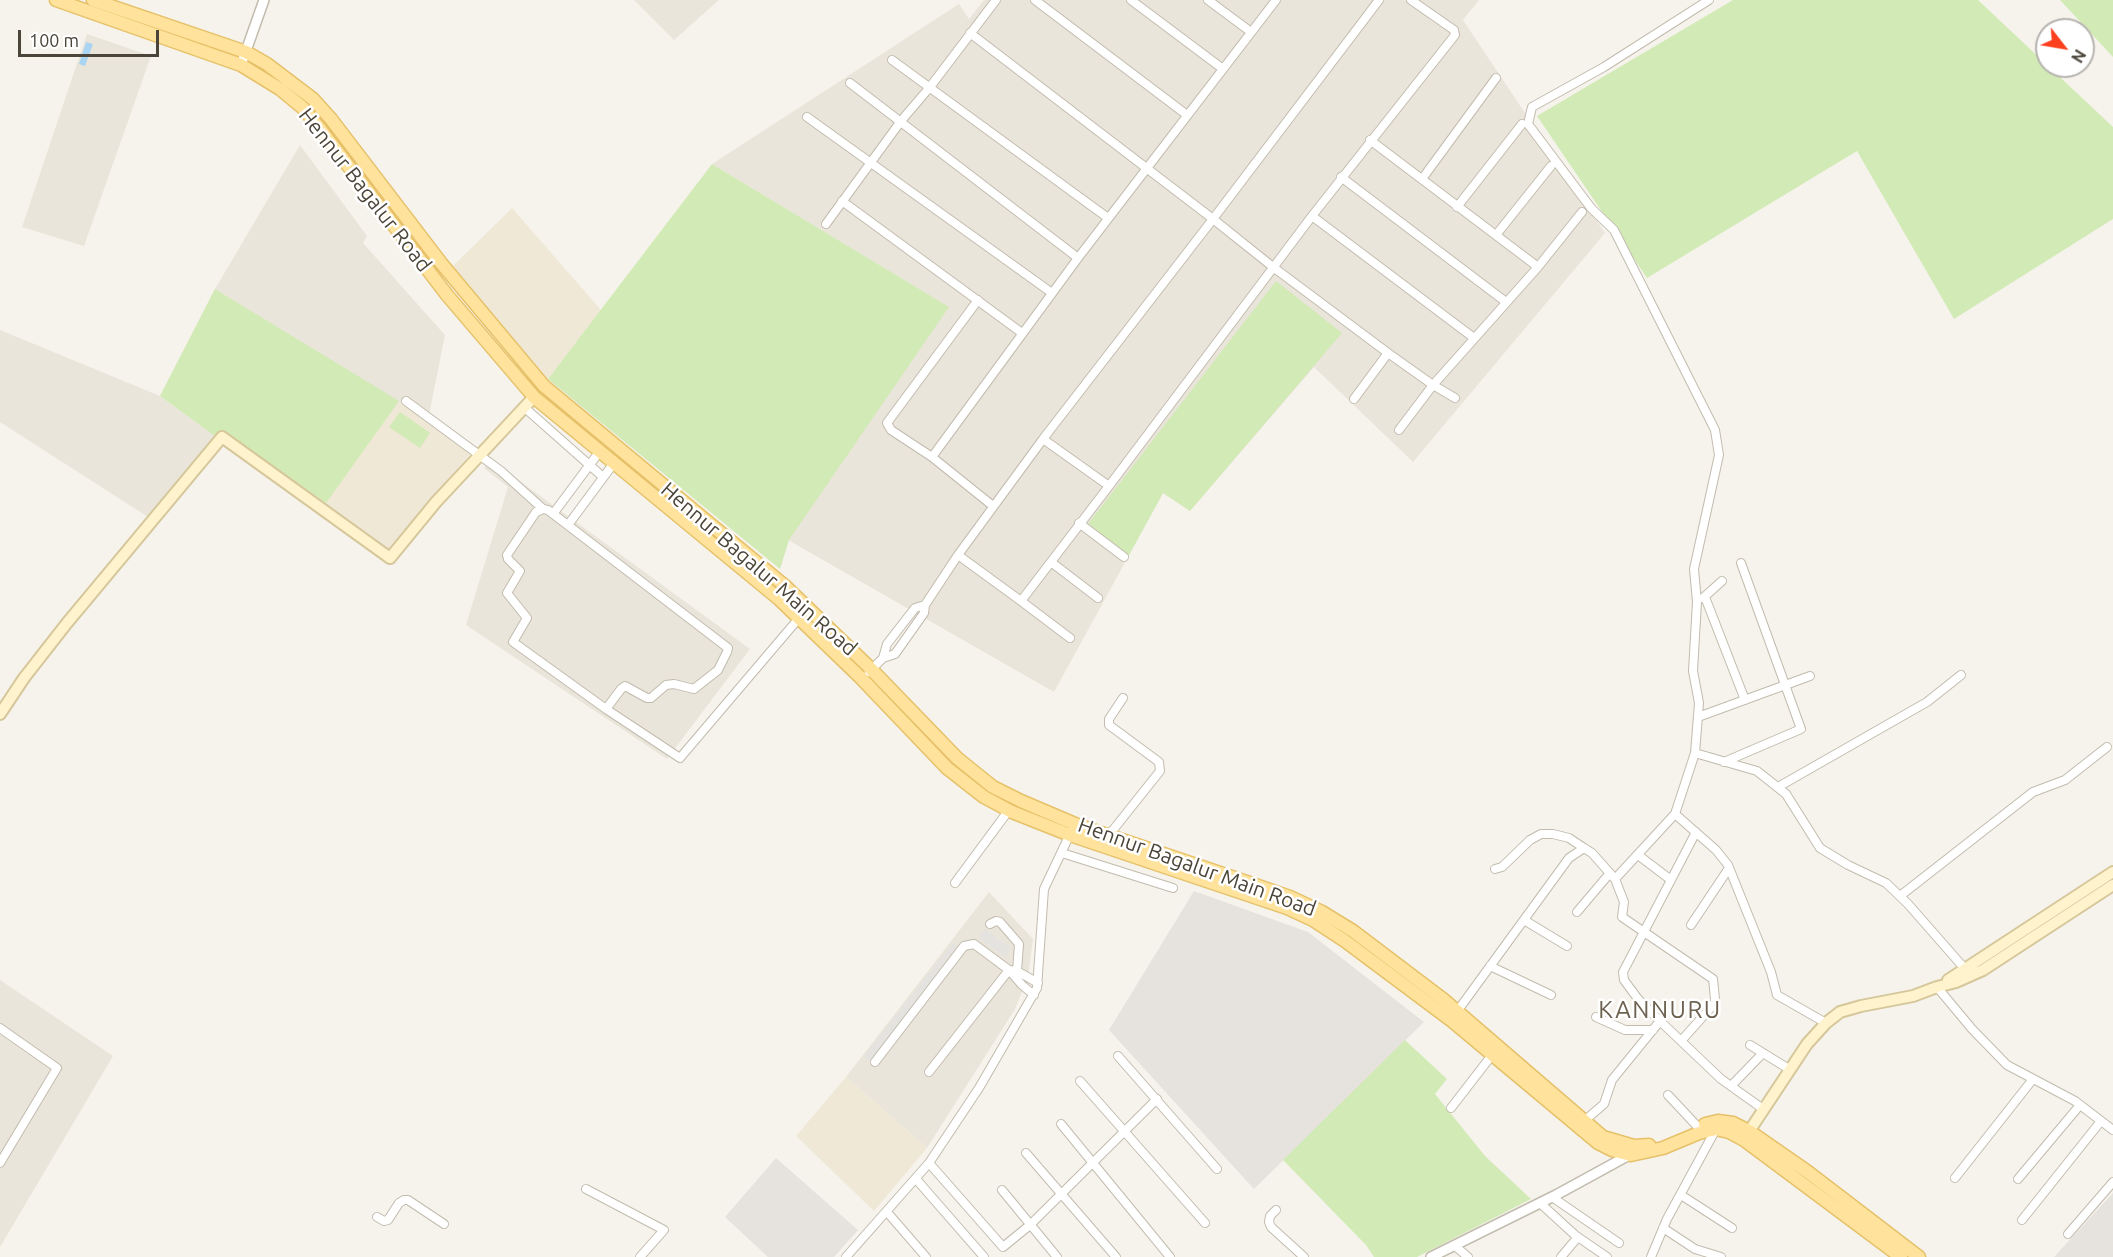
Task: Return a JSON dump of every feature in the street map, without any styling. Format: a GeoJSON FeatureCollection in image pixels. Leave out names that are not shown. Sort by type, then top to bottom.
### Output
{"type":"FeatureCollection","features":[{"type":"Feature","properties":{"kind":"main road","name":"Hennur Bagalur Road"},"geometry":{"type":"LineString","coordinates":[[56,0],[241,65],[280,89],[303,108],[447,295],[534,397]]}},
{"type":"Feature","properties":{"kind":"main road","name":"Hennur Bagalur Road"},"geometry":{"type":"LineString","coordinates":[[93,0],[246,52],[267,64],[313,99],[331,119],[441,263],[544,386]]}},
{"type":"Feature","properties":{"kind":"main road","name":"Hennur Bagalur Main Road"},"geometry":{"type":"LineString","coordinates":[[544,386],[785,586],[871,669],[957,758],[993,787],[1073,829],[1109,835],[1290,897],[1323,912],[1353,931],[1598,1143],[1612,1150],[1633,1150],[1663,1148],[1699,1133],[1716,1129],[1746,1135],[1808,1172],[1919,1257]]}},
{"type":"Feature","properties":{"kind":"main road","name":"Hennur Bagalur Main Road"},"geometry":{"type":"LineString","coordinates":[[534,397],[770,591],[862,679],[947,768],[984,797],[1009,810],[1073,829],[1287,908],[1313,920],[1454,1017],[1492,1055],[1516,1070],[1603,1137],[1633,1150],[1665,1140],[1696,1126],[1718,1121],[1733,1123],[1901,1257]]}},
{"type":"Feature","properties":{"kind":"main road"},"geometry":{"type":"LineString","coordinates":[[0,714],[24,678],[67,623],[222,437],[390,558],[436,502],[534,397]]}},
{"type":"Feature","properties":{"kind":"main road"},"geometry":{"type":"LineString","coordinates":[[1937,987],[2113,872]]}},
{"type":"Feature","properties":{"kind":"main road"},"geometry":{"type":"LineString","coordinates":[[1746,1135],[1789,1069],[1826,1023],[1840,1012],[1913,996],[1956,982],[1983,970],[2113,885]]}},
{"type":"Feature","properties":{"kind":"street"},"geometry":{"type":"LineString","coordinates":[[241,65],[264,0]]}},
{"type":"Feature","properties":{"kind":"street"},"geometry":{"type":"LineString","coordinates":[[826,224],[901,122],[996,0]]}},
{"type":"Feature","properties":{"kind":"street"},"geometry":{"type":"LineString","coordinates":[[1035,0],[1187,115]]}},
{"type":"Feature","properties":{"kind":"street"},"geometry":{"type":"LineString","coordinates":[[1131,0],[1222,69]]}},
{"type":"Feature","properties":{"kind":"street"},"geometry":{"type":"LineString","coordinates":[[1208,0],[1251,32]]}},
{"type":"Feature","properties":{"kind":"street"},"geometry":{"type":"LineString","coordinates":[[932,458],[1078,258],[1276,0]]}},
{"type":"Feature","properties":{"kind":"street"},"geometry":{"type":"LineString","coordinates":[[862,679],[883,658],[888,645],[915,608],[925,605],[958,555],[1043,439],[1379,0]]}},
{"type":"Feature","properties":{"kind":"street"},"geometry":{"type":"LineString","coordinates":[[1021,601],[1311,216],[1455,35],[1454,30],[1411,0]]}},
{"type":"Feature","properties":{"kind":"street"},"geometry":{"type":"LineString","coordinates":[[1577,912],[1612,876],[1638,855],[1675,814],[1695,753],[1699,703],[1694,671],[1697,602],[1694,569],[1719,455],[1715,430],[1614,230],[1591,208],[1528,124],[1528,118],[1532,106],[1604,67],[1709,0]]}},
{"type":"Feature","properties":{"kind":"street"},"geometry":{"type":"LineString","coordinates":[[970,33],[1273,267],[1388,353],[1455,398]]}},
{"type":"Feature","properties":{"kind":"street"},"geometry":{"type":"LineString","coordinates":[[892,60],[1108,219]]}},
{"type":"Feature","properties":{"kind":"street"},"geometry":{"type":"LineString","coordinates":[[1422,179],[1496,78]]}},
{"type":"Feature","properties":{"kind":"street"},"geometry":{"type":"LineString","coordinates":[[850,83],[1078,258]]}},
{"type":"Feature","properties":{"kind":"street"},"geometry":{"type":"LineString","coordinates":[[807,117],[1052,293]]}},
{"type":"Feature","properties":{"kind":"street"},"geometry":{"type":"LineString","coordinates":[[1457,207],[1522,124]]}},
{"type":"Feature","properties":{"kind":"street"},"geometry":{"type":"LineString","coordinates":[[1370,140],[1538,267]]}},
{"type":"Feature","properties":{"kind":"street"},"geometry":{"type":"LineString","coordinates":[[1496,235],[1551,166]]}},
{"type":"Feature","properties":{"kind":"street"},"geometry":{"type":"LineString","coordinates":[[1341,177],[1506,302]]}},
{"type":"Feature","properties":{"kind":"street"},"geometry":{"type":"LineString","coordinates":[[842,201],[1022,333]]}},
{"type":"Feature","properties":{"kind":"street"},"geometry":{"type":"LineString","coordinates":[[1399,430],[1433,385],[1538,267],[1582,212]]}},
{"type":"Feature","properties":{"kind":"street"},"geometry":{"type":"LineString","coordinates":[[1311,216],[1474,338]]}},
{"type":"Feature","properties":{"kind":"street"},"geometry":{"type":"LineString","coordinates":[[978,300],[887,423],[891,430],[932,458],[993,506]]}},
{"type":"Feature","properties":{"kind":"street"},"geometry":{"type":"LineString","coordinates":[[1354,399],[1388,353]]}},
{"type":"Feature","properties":{"kind":"street"},"geometry":{"type":"LineString","coordinates":[[534,397],[544,386]]}},
{"type":"Feature","properties":{"kind":"street"},"geometry":{"type":"LineString","coordinates":[[406,401],[480,455],[543,509],[568,525],[728,648],[717,670],[694,689],[674,684],[666,685],[651,698],[647,698],[625,686],[606,709]]}},
{"type":"Feature","properties":{"kind":"street"},"geometry":{"type":"LineString","coordinates":[[525,408],[603,477]]}},
{"type":"Feature","properties":{"kind":"street"},"geometry":{"type":"LineString","coordinates":[[1043,439],[1109,486]]}},
{"type":"Feature","properties":{"kind":"street"},"geometry":{"type":"LineString","coordinates":[[553,514],[600,451]]}},
{"type":"Feature","properties":{"kind":"street"},"geometry":{"type":"LineString","coordinates":[[568,525],[614,463]]}},
{"type":"Feature","properties":{"kind":"street"},"geometry":{"type":"LineString","coordinates":[[543,509],[536,512],[507,555],[520,571],[507,592],[526,618],[513,642],[606,709],[680,758],[799,618]]}},
{"type":"Feature","properties":{"kind":"street"},"geometry":{"type":"LineString","coordinates":[[1079,523],[1124,558]]}},
{"type":"Feature","properties":{"kind":"street"},"geometry":{"type":"LineString","coordinates":[[958,555],[1070,638]]}},
{"type":"Feature","properties":{"kind":"street"},"geometry":{"type":"LineString","coordinates":[[1051,562],[1098,598]]}},
{"type":"Feature","properties":{"kind":"street"},"geometry":{"type":"LineString","coordinates":[[1724,762],[1801,729],[1742,563]]}},
{"type":"Feature","properties":{"kind":"street"},"geometry":{"type":"LineString","coordinates":[[1697,602],[1722,581]]}},
{"type":"Feature","properties":{"kind":"street"},"geometry":{"type":"LineString","coordinates":[[1705,597],[1745,700]]}},
{"type":"Feature","properties":{"kind":"street"},"geometry":{"type":"LineString","coordinates":[[1778,787],[1927,702],[1961,675]]}},
{"type":"Feature","properties":{"kind":"street"},"geometry":{"type":"LineString","coordinates":[[1698,717],[1810,676]]}},
{"type":"Feature","properties":{"kind":"street"},"geometry":{"type":"LineString","coordinates":[[1109,835],[1160,771],[1160,762],[1109,725],[1109,718],[1123,698]]}},
{"type":"Feature","properties":{"kind":"street"},"geometry":{"type":"LineString","coordinates":[[1900,896],[2033,792],[2065,780],[2107,747]]}},
{"type":"Feature","properties":{"kind":"street"},"geometry":{"type":"LineString","coordinates":[[1695,753],[1757,771],[1778,787],[1786,794],[1820,848],[1848,865],[1886,883],[1965,969]]}},
{"type":"Feature","properties":{"kind":"street"},"geometry":{"type":"LineString","coordinates":[[955,883],[1009,810]]}},
{"type":"Feature","properties":{"kind":"street"},"geometry":{"type":"LineString","coordinates":[[1675,814],[1716,849],[1729,868],[1771,972],[1777,995],[1826,1023]]}},
{"type":"Feature","properties":{"kind":"street"},"geometry":{"type":"LineString","coordinates":[[846,1257],[929,1163],[979,1088],[1038,988],[1044,889],[1073,829]]}},
{"type":"Feature","properties":{"kind":"street"},"geometry":{"type":"LineString","coordinates":[[1696,832],[1623,972],[1624,980],[1638,999],[1681,1041],[1731,1086],[1763,1109]]}},
{"type":"Feature","properties":{"kind":"street"},"geometry":{"type":"LineString","coordinates":[[1495,869],[1502,867],[1530,840],[1540,834],[1569,838],[1593,853],[1612,876],[1624,902],[1622,917],[1713,979],[1714,1004],[1681,1041]]}},
{"type":"Feature","properties":{"kind":"street"},"geometry":{"type":"LineString","coordinates":[[1454,1017],[1569,858],[1584,848]]}},
{"type":"Feature","properties":{"kind":"street"},"geometry":{"type":"LineString","coordinates":[[1062,853],[1173,888]]}},
{"type":"Feature","properties":{"kind":"street"},"geometry":{"type":"LineString","coordinates":[[1638,855],[1671,880]]}},
{"type":"Feature","properties":{"kind":"street"},"geometry":{"type":"LineString","coordinates":[[1692,925],[1729,868]]}},
{"type":"Feature","properties":{"kind":"street"},"geometry":{"type":"LineString","coordinates":[[1524,920],[1567,946]]}},
{"type":"Feature","properties":{"kind":"street"},"geometry":{"type":"LineString","coordinates":[[929,1072],[1013,970],[1019,944],[1000,922],[990,924]]}},
{"type":"Feature","properties":{"kind":"street"},"geometry":{"type":"LineString","coordinates":[[875,1062],[964,946],[971,944],[978,946],[1013,970],[1038,983]]}},
{"type":"Feature","properties":{"kind":"street"},"geometry":{"type":"LineString","coordinates":[[1490,966],[1551,995]]}},
{"type":"Feature","properties":{"kind":"street"},"geometry":{"type":"LineString","coordinates":[[1013,970],[1022,986],[1034,994]]}},
{"type":"Feature","properties":{"kind":"street"},"geometry":{"type":"LineString","coordinates":[[1937,987],[1972,1029],[2007,1065],[2080,1105],[2113,1130]]}},
{"type":"Feature","properties":{"kind":"street"},"geometry":{"type":"LineString","coordinates":[[1596,1017],[1625,1030],[1653,1030]]}},
{"type":"Feature","properties":{"kind":"street"},"geometry":{"type":"LineString","coordinates":[[1583,1122],[1604,1104],[1612,1080],[1660,1021]]}},
{"type":"Feature","properties":{"kind":"street"},"geometry":{"type":"LineString","coordinates":[[0,1028],[57,1068],[3,1152],[0,1163]]}},
{"type":"Feature","properties":{"kind":"street"},"geometry":{"type":"LineString","coordinates":[[1750,1045],[1789,1069]]}},
{"type":"Feature","properties":{"kind":"street"},"geometry":{"type":"LineString","coordinates":[[1731,1086],[1763,1053]]}},
{"type":"Feature","properties":{"kind":"street"},"geometry":{"type":"LineString","coordinates":[[1451,1108],[1492,1055]]}},
{"type":"Feature","properties":{"kind":"street"},"geometry":{"type":"LineString","coordinates":[[1118,1056],[1216,1169]]}},
{"type":"Feature","properties":{"kind":"street"},"geometry":{"type":"LineString","coordinates":[[1955,1178],[2033,1079]]}},
{"type":"Feature","properties":{"kind":"street"},"geometry":{"type":"LineString","coordinates":[[1080,1081],[1205,1223]]}},
{"type":"Feature","properties":{"kind":"street"},"geometry":{"type":"LineString","coordinates":[[1668,1095],[1696,1126]]}},
{"type":"Feature","properties":{"kind":"street"},"geometry":{"type":"LineString","coordinates":[[929,1163],[1004,1247],[1061,1195],[1156,1099]]}},
{"type":"Feature","properties":{"kind":"street"},"geometry":{"type":"LineString","coordinates":[[2018,1179],[2080,1105]]}},
{"type":"Feature","properties":{"kind":"street"},"geometry":{"type":"LineString","coordinates":[[2022,1220],[2101,1120]]}},
{"type":"Feature","properties":{"kind":"street"},"geometry":{"type":"LineString","coordinates":[[1061,1124],[1170,1257]]}},
{"type":"Feature","properties":{"kind":"street"},"geometry":{"type":"LineString","coordinates":[[1651,1257],[1663,1228],[1716,1129]]}},
{"type":"Feature","properties":{"kind":"street"},"geometry":{"type":"LineString","coordinates":[[1431,1257],[1552,1197],[1633,1150]]}},
{"type":"Feature","properties":{"kind":"street"},"geometry":{"type":"LineString","coordinates":[[1026,1153],[1116,1257]]}},
{"type":"Feature","properties":{"kind":"street"},"geometry":{"type":"LineString","coordinates":[[916,1179],[984,1257]]}},
{"type":"Feature","properties":{"kind":"street"},"geometry":{"type":"LineString","coordinates":[[2068,1234],[2113,1182]]}},
{"type":"Feature","properties":{"kind":"street"},"geometry":{"type":"LineString","coordinates":[[586,1189],[664,1230],[640,1257]]}},
{"type":"Feature","properties":{"kind":"street"},"geometry":{"type":"LineString","coordinates":[[1002,1190],[1057,1257]]}},
{"type":"Feature","properties":{"kind":"street"},"geometry":{"type":"LineString","coordinates":[[1681,1195],[1732,1228]]}},
{"type":"Feature","properties":{"kind":"street"},"geometry":{"type":"LineString","coordinates":[[1552,1197],[1619,1243]]}},
{"type":"Feature","properties":{"kind":"street"},"geometry":{"type":"LineString","coordinates":[[377,1217],[384,1221],[388,1220],[399,1203],[408,1200],[444,1224]]}},
{"type":"Feature","properties":{"kind":"street"},"geometry":{"type":"LineString","coordinates":[[1540,1203],[1578,1237],[1606,1257]]}},
{"type":"Feature","properties":{"kind":"street"},"geometry":{"type":"LineString","coordinates":[[1276,1210],[1270,1216],[1271,1227],[1304,1257]]}},
{"type":"Feature","properties":{"kind":"street"},"geometry":{"type":"LineString","coordinates":[[887,1212],[926,1257]]}},
{"type":"Feature","properties":{"kind":"street"},"geometry":{"type":"LineString","coordinates":[[1663,1228],[1695,1249],[1721,1257]]}},
{"type":"Feature","properties":{"kind":"street"},"geometry":{"type":"LineString","coordinates":[[1561,1257],[1578,1237]]}},
{"type":"Feature","properties":{"kind":"street"},"geometry":{"type":"LineString","coordinates":[[1455,1245],[1468,1257]]}},
{"type":"Feature","properties":{"kind":"shaded area"},"geometry":{"type":"Polygon","coordinates":[[[634,0],[719,0],[674,40],[634,0]]]}},
{"type":"Feature","properties":{"kind":"shaded area"},"geometry":{"type":"Polygon","coordinates":[[[984,0],[1479,0],[1463,20],[1605,233],[1413,462],[1314,367],[1190,511],[1163,493],[1054,692],[788,540],[948,307],[712,164],[959,4],[969,19],[984,0]]]}},
{"type":"Feature","properties":{"kind":"shaded area"},"geometry":{"type":"Polygon","coordinates":[[[87,34],[151,56],[84,246],[22,227],[87,34]]]}},
{"type":"Feature","properties":{"kind":"shaded area"},"geometry":{"type":"Polygon","coordinates":[[[300,145],[367,236],[363,243],[445,335],[428,420],[215,289],[300,145]]]}},
{"type":"Feature","properties":{"kind":"shaded area"},"geometry":{"type":"Polygon","coordinates":[[[512,208],[601,310],[548,379],[453,266],[512,208]]]}},
{"type":"Feature","properties":{"kind":"shaded area"},"geometry":{"type":"Polygon","coordinates":[[[215,289],[474,449],[390,549],[222,430],[160,396],[215,289]]]}},
{"type":"Feature","properties":{"kind":"shaded area"},"geometry":{"type":"Polygon","coordinates":[[[0,330],[160,396],[216,437],[148,517],[0,422],[0,330]]]}},
{"type":"Feature","properties":{"kind":"shaded area"},"geometry":{"type":"Polygon","coordinates":[[[491,460],[750,649],[667,759],[466,625],[508,487],[484,468],[491,460]]]}},
{"type":"Feature","properties":{"kind":"shaded area"},"geometry":{"type":"Polygon","coordinates":[[[1194,891],[1308,932],[1424,1022],[1254,1189],[1109,1030],[1194,891]]]}},
{"type":"Feature","properties":{"kind":"shaded area"},"geometry":{"type":"Polygon","coordinates":[[[989,892],[1033,939],[1028,977],[1015,1009],[927,1148],[846,1077],[989,892]]]}},
{"type":"Feature","properties":{"kind":"shaded area"},"geometry":{"type":"Polygon","coordinates":[[[985,929],[1011,949],[1005,957],[979,938],[985,929]]]}},
{"type":"Feature","properties":{"kind":"shaded area"},"geometry":{"type":"Polygon","coordinates":[[[953,943],[959,948],[871,1061],[864,1056],[953,943]]]}},
{"type":"Feature","properties":{"kind":"shaded area"},"geometry":{"type":"Polygon","coordinates":[[[0,980],[113,1056],[0,1247],[0,980]]]}},
{"type":"Feature","properties":{"kind":"shaded area"},"geometry":{"type":"Polygon","coordinates":[[[846,1077],[927,1148],[874,1211],[796,1136],[846,1077]]]}},
{"type":"Feature","properties":{"kind":"shaded area"},"geometry":{"type":"Polygon","coordinates":[[[776,1158],[858,1230],[834,1257],[768,1257],[725,1217],[776,1158]]]}},
{"type":"Feature","properties":{"kind":"shaded area"},"geometry":{"type":"Polygon","coordinates":[[[2113,1193],[2113,1257],[2054,1257],[2113,1193]]]}},
{"type":"Feature","properties":{"kind":"green space"},"geometry":{"type":"Polygon","coordinates":[[[1733,0],[1978,0],[2035,54],[2035,78],[2061,78],[2113,127],[2113,219],[1954,319],[1857,151],[1647,278],[1537,116],[1733,0]]]}},
{"type":"Feature","properties":{"kind":"green space"},"geometry":{"type":"Polygon","coordinates":[[[2060,0],[2113,0],[2113,57],[2095,38],[2095,18],[2077,18],[2060,0]]]}},
{"type":"Feature","properties":{"kind":"green space"},"geometry":{"type":"Polygon","coordinates":[[[712,164],[949,307],[789,540],[780,569],[548,379],[712,164]]]}},
{"type":"Feature","properties":{"kind":"green space"},"geometry":{"type":"Polygon","coordinates":[[[1276,281],[1342,333],[1190,511],[1163,493],[1128,557],[1088,524],[1276,281]]]}},
{"type":"Feature","properties":{"kind":"green space"},"geometry":{"type":"Polygon","coordinates":[[[215,289],[399,401],[326,503],[222,430],[216,437],[160,396],[215,289]]]}},
{"type":"Feature","properties":{"kind":"green space"},"geometry":{"type":"Polygon","coordinates":[[[400,412],[430,433],[420,448],[389,427],[400,412]]]}},
{"type":"Feature","properties":{"kind":"green space"},"geometry":{"type":"Polygon","coordinates":[[[1405,1040],[1447,1079],[1435,1094],[1485,1156],[1531,1199],[1417,1257],[1374,1257],[1366,1245],[1283,1160],[1405,1040]]]}},
{"type":"Feature","properties":{"kind":"water"},"geometry":{"type":"Polygon","coordinates":[[[86,42],[93,44],[85,66],[79,64],[86,42]]]}},
{"type":"Feature","properties":{"kind":"district","name":"KANNURU"},"geometry":{"type":"Point","coordinates":[1660,1010]}}]}
